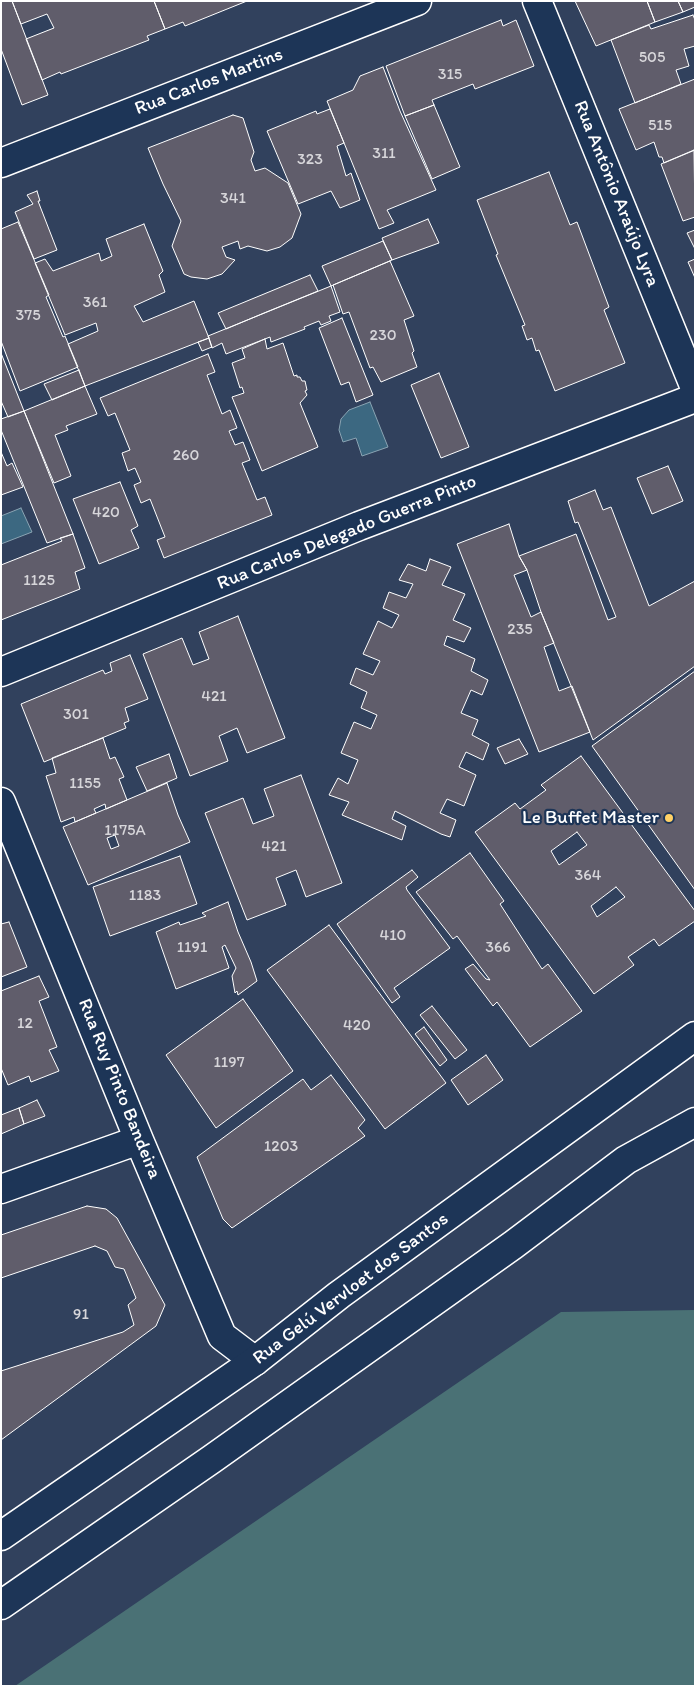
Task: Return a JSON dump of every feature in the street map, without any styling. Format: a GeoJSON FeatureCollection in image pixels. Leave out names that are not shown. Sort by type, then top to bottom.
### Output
{"type":"FeatureCollection","features":[{"type":"Feature","properties":{"kind":"street","name":"Rua Carlos Martins"},"geometry":{"type":"LineString","coordinates":[[1,163],[417,1]]}},
{"type":"Feature","properties":{"kind":"street","name":"Rua Antônio Araújo Lyra"},"geometry":{"type":"LineString","coordinates":[[537,1],[695,388]]}},
{"type":"Feature","properties":{"kind":"street","name":"Rua Carlos Delegado Guerra Pinto"},"geometry":{"type":"LineString","coordinates":[[1,672],[359,526],[695,398]]}},
{"type":"Feature","properties":{"kind":"street","name":"Rua Ruy Pinto Bandeira"},"geometry":{"type":"LineString","coordinates":[[1,802],[139,1140],[222,1336],[255,1361]]}},
{"type":"Feature","properties":{"kind":"street","name":"Rua Gelú Vervloet dos Santos"},"geometry":{"type":"LineString","coordinates":[[1,1536],[255,1361],[339,1296],[695,1036]]}},
{"type":"Feature","properties":{"kind":"street"},"geometry":{"type":"LineString","coordinates":[[1,1605],[212,1460],[513,1245],[626,1160],[695,1122]]}},
{"type":"Feature","properties":{"kind":"street"},"geometry":{"type":"LineString","coordinates":[[1,1189],[139,1140]]}},
{"type":"Feature","properties":{"kind":"green space"},"geometry":{"type":"Polygon","coordinates":[[[695,1310],[695,1686],[15,1686],[561,1312],[695,1310]]]}},
{"type":"Feature","properties":{"kind":"water"},"geometry":{"type":"Polygon","coordinates":[[[370,402],[388,447],[362,456],[356,438],[343,442],[339,430],[341,419],[349,410],[370,402]]]}},
{"type":"Feature","properties":{"kind":"water"},"geometry":{"type":"Polygon","coordinates":[[[21,508],[32,532],[1,544],[1,516],[21,508]]]}},
{"type":"Feature","properties":{"kind":"building"},"geometry":{"type":"Polygon","coordinates":[[[1,1],[12,1],[48,95],[22,105],[1,49],[1,1]]]}},
{"type":"Feature","properties":{"kind":"building"},"geometry":{"type":"Polygon","coordinates":[[[12,1],[154,1],[165,29],[147,36],[149,40],[42,80],[26,39],[54,28],[47,14],[21,24],[12,1]]]}},
{"type":"Feature","properties":{"kind":"building"},"geometry":{"type":"Polygon","coordinates":[[[154,1],[247,1],[185,26],[183,22],[165,29],[154,1]]]}},
{"type":"Feature","properties":{"kind":"building"},"geometry":{"type":"Polygon","coordinates":[[[575,1],[647,1],[655,22],[596,46],[575,1]]]}},
{"type":"Feature","properties":{"kind":"building"},"geometry":{"type":"Polygon","coordinates":[[[647,1],[678,1],[683,12],[655,22],[647,1]]]}},
{"type":"Feature","properties":{"kind":"building"},"geometry":{"type":"Polygon","coordinates":[[[678,1],[695,1],[695,7],[683,12],[678,1]]]}},
{"type":"Feature","properties":{"kind":"building"},"geometry":{"type":"Polygon","coordinates":[[[693,15],[695,20],[695,46],[684,49],[689,66],[676,70],[681,84],[635,103],[611,40],[649,25],[651,29],[693,15]]]}},
{"type":"Feature","properties":{"kind":"building"},"geometry":{"type":"Polygon","coordinates":[[[501,20],[503,26],[516,20],[534,66],[475,89],[473,84],[432,100],[434,105],[405,116],[386,66],[501,20]]]}},
{"type":"Feature","properties":{"kind":"building"},"geometry":{"type":"Polygon","coordinates":[[[383,67],[400,111],[436,190],[387,210],[394,223],[379,229],[327,101],[353,90],[360,76],[383,67]]]}},
{"type":"Feature","properties":{"kind":"building"},"geometry":{"type":"Polygon","coordinates":[[[695,79],[695,150],[664,163],[662,157],[659,157],[654,142],[636,150],[619,109],[695,79]]]}},
{"type":"Feature","properties":{"kind":"building"},"geometry":{"type":"Polygon","coordinates":[[[434,105],[460,167],[432,179],[405,116],[434,105]]]}},
{"type":"Feature","properties":{"kind":"building"},"geometry":{"type":"Polygon","coordinates":[[[330,109],[344,143],[337,146],[346,176],[351,173],[360,200],[340,208],[331,191],[298,204],[267,131],[316,111],[317,114],[330,109]]]}},
{"type":"Feature","properties":{"kind":"building"},"geometry":{"type":"Polygon","coordinates":[[[233,115],[243,118],[254,152],[251,160],[255,171],[265,168],[288,183],[301,214],[292,238],[280,247],[267,251],[248,246],[240,249],[238,241],[222,247],[226,257],[235,260],[222,274],[207,279],[191,277],[184,274],[172,246],[181,221],[148,148],[233,115]]]}},
{"type":"Feature","properties":{"kind":"building"},"geometry":{"type":"Polygon","coordinates":[[[694,150],[695,217],[683,221],[661,164],[694,150]]]}},
{"type":"Feature","properties":{"kind":"building"},"geometry":{"type":"Polygon","coordinates":[[[549,172],[570,225],[577,222],[609,307],[604,310],[625,363],[555,391],[539,350],[536,351],[532,338],[527,340],[522,326],[525,325],[496,255],[498,254],[477,200],[549,172]]]}},
{"type":"Feature","properties":{"kind":"building"},"geometry":{"type":"Polygon","coordinates":[[[37,191],[40,201],[38,201],[57,250],[34,259],[15,212],[33,204],[27,195],[37,191]]]}},
{"type":"Feature","properties":{"kind":"building"},"geometry":{"type":"Polygon","coordinates":[[[428,219],[439,243],[392,260],[382,238],[428,219]]]}},
{"type":"Feature","properties":{"kind":"building"},"geometry":{"type":"Polygon","coordinates":[[[18,222],[49,295],[46,297],[78,367],[20,391],[1,341],[1,229],[18,222]]]}},
{"type":"Feature","properties":{"kind":"building"},"geometry":{"type":"Polygon","coordinates":[[[144,224],[163,271],[159,275],[165,292],[134,306],[143,322],[194,301],[209,338],[85,386],[68,344],[98,331],[96,323],[65,335],[35,263],[45,259],[53,271],[99,253],[101,261],[112,256],[106,239],[144,224]]]}},
{"type":"Feature","properties":{"kind":"building"},"geometry":{"type":"Polygon","coordinates":[[[695,230],[695,249],[687,233],[695,230]]]}},
{"type":"Feature","properties":{"kind":"building"},"geometry":{"type":"Polygon","coordinates":[[[383,241],[392,260],[331,286],[322,266],[383,241]]]}},
{"type":"Feature","properties":{"kind":"building"},"geometry":{"type":"Polygon","coordinates":[[[695,259],[695,278],[688,262],[695,259]]]}},
{"type":"Feature","properties":{"kind":"building"},"geometry":{"type":"Polygon","coordinates":[[[390,261],[414,316],[404,320],[417,367],[381,382],[373,367],[370,368],[349,312],[343,314],[333,285],[390,261]]]}},
{"type":"Feature","properties":{"kind":"building"},"geometry":{"type":"Polygon","coordinates":[[[310,275],[318,291],[226,329],[218,313],[310,275]]]}},
{"type":"Feature","properties":{"kind":"building"},"geometry":{"type":"Polygon","coordinates":[[[331,286],[340,312],[329,316],[331,321],[321,325],[319,321],[304,327],[305,329],[271,342],[270,337],[226,354],[222,343],[212,348],[208,336],[331,286]]]}},
{"type":"Feature","properties":{"kind":"building"},"geometry":{"type":"Polygon","coordinates":[[[342,318],[373,395],[356,402],[349,382],[341,385],[319,328],[342,318]]]}},
{"type":"Feature","properties":{"kind":"building"},"geometry":{"type":"Polygon","coordinates":[[[209,338],[212,347],[202,351],[198,342],[209,338]]]}},
{"type":"Feature","properties":{"kind":"building"},"geometry":{"type":"Polygon","coordinates":[[[265,339],[267,349],[283,343],[294,376],[297,375],[302,381],[305,381],[307,395],[300,403],[318,447],[262,471],[232,397],[244,393],[242,387],[240,388],[232,363],[245,358],[242,349],[265,339]]]}},
{"type":"Feature","properties":{"kind":"building"},"geometry":{"type":"Polygon","coordinates":[[[1,353],[24,411],[8,417],[1,401],[1,353]]]}},
{"type":"Feature","properties":{"kind":"building"},"geometry":{"type":"Polygon","coordinates":[[[208,354],[215,372],[207,375],[222,414],[230,410],[237,428],[229,431],[235,445],[243,442],[250,460],[242,463],[257,500],[265,497],[272,515],[164,558],[157,540],[165,537],[150,499],[141,503],[134,485],[141,482],[135,468],[128,471],[122,453],[130,450],[115,413],[108,416],[100,398],[208,354]]]}},
{"type":"Feature","properties":{"kind":"building"},"geometry":{"type":"Polygon","coordinates":[[[79,370],[85,386],[52,400],[44,384],[79,370]]]}},
{"type":"Feature","properties":{"kind":"building"},"geometry":{"type":"Polygon","coordinates":[[[439,373],[469,447],[441,458],[411,385],[439,373]]]}},
{"type":"Feature","properties":{"kind":"building"},"geometry":{"type":"Polygon","coordinates":[[[85,386],[97,414],[66,426],[68,430],[55,435],[71,476],[54,483],[24,411],[85,386]]]}},
{"type":"Feature","properties":{"kind":"building"},"geometry":{"type":"Polygon","coordinates":[[[24,411],[73,534],[47,543],[1,430],[1,419],[24,411]]]}},
{"type":"Feature","properties":{"kind":"building"},"geometry":{"type":"Polygon","coordinates":[[[1,452],[7,466],[12,463],[23,487],[1,495],[1,452]]]}},
{"type":"Feature","properties":{"kind":"building"},"geometry":{"type":"Polygon","coordinates":[[[668,466],[683,501],[652,514],[637,478],[668,466]]]}},
{"type":"Feature","properties":{"kind":"building"},"geometry":{"type":"Polygon","coordinates":[[[120,482],[138,526],[131,530],[139,548],[99,564],[73,499],[120,482]]]}},
{"type":"Feature","properties":{"kind":"building"},"geometry":{"type":"Polygon","coordinates":[[[595,490],[603,510],[611,507],[649,606],[695,581],[695,666],[593,740],[541,612],[527,570],[519,556],[576,534],[608,620],[616,617],[578,522],[575,523],[568,501],[595,490]]]}},
{"type":"Feature","properties":{"kind":"building"},"geometry":{"type":"Polygon","coordinates":[[[509,524],[519,556],[527,570],[514,575],[531,617],[541,612],[554,643],[544,647],[559,691],[572,686],[590,732],[539,752],[457,544],[509,524]]]}},
{"type":"Feature","properties":{"kind":"building"},"geometry":{"type":"Polygon","coordinates":[[[73,534],[85,568],[75,572],[80,589],[1,620],[1,565],[62,541],[60,538],[73,534]]]}},
{"type":"Feature","properties":{"kind":"building"},"geometry":{"type":"Polygon","coordinates":[[[430,559],[451,567],[442,585],[465,594],[453,620],[471,628],[464,642],[447,636],[444,645],[475,659],[471,671],[488,680],[482,695],[471,690],[461,713],[478,720],[472,735],[489,744],[483,760],[466,752],[459,767],[476,775],[464,806],[447,799],[440,813],[456,820],[450,837],[395,811],[392,819],[406,826],[402,840],[342,815],[349,802],[329,795],[338,778],[348,784],[358,760],[341,753],[354,722],[371,729],[377,715],[361,708],[367,692],[350,684],[356,668],[373,675],[380,661],[363,654],[378,621],[392,628],[399,615],[383,608],[389,592],[406,598],[413,584],[399,580],[408,564],[426,571],[430,559]]]}},
{"type":"Feature","properties":{"kind":"building"},"geometry":{"type":"Polygon","coordinates":[[[238,616],[285,738],[247,753],[237,728],[219,736],[228,761],[190,776],[143,654],[182,638],[193,665],[209,659],[199,632],[238,616]]]}},
{"type":"Feature","properties":{"kind":"building"},"geometry":{"type":"Polygon","coordinates":[[[130,655],[148,699],[125,708],[129,721],[124,723],[126,728],[44,762],[21,704],[103,670],[105,674],[112,671],[110,663],[130,655]]]}},
{"type":"Feature","properties":{"kind":"building","name":"Le Buffet Master"},"geometry":{"type":"Polygon","coordinates":[[[695,671],[695,890],[592,746],[695,671]]]}},
{"type":"Feature","properties":{"kind":"building"},"geometry":{"type":"Polygon","coordinates":[[[103,738],[110,759],[115,757],[124,777],[119,779],[127,800],[106,809],[105,804],[94,809],[96,813],[75,822],[74,817],[61,822],[46,776],[56,773],[52,758],[103,738]]]}},
{"type":"Feature","properties":{"kind":"building"},"geometry":{"type":"Polygon","coordinates":[[[519,739],[528,754],[505,764],[497,748],[519,739]]]}},
{"type":"Feature","properties":{"kind":"building"},"geometry":{"type":"Polygon","coordinates":[[[169,754],[177,778],[147,791],[136,767],[169,754]]]}},
{"type":"Feature","properties":{"kind":"building"},"geometry":{"type":"Polygon","coordinates":[[[581,756],[695,911],[695,921],[659,946],[654,939],[628,957],[634,965],[594,994],[475,832],[515,803],[520,809],[546,790],[541,785],[581,756]],[[577,832],[551,851],[559,865],[587,845],[577,832]],[[616,887],[591,906],[597,917],[625,897],[616,887]]]}},
{"type":"Feature","properties":{"kind":"building"},"geometry":{"type":"Polygon","coordinates":[[[301,775],[342,883],[306,897],[296,870],[276,878],[286,905],[247,920],[205,813],[243,798],[253,824],[274,816],[264,789],[301,775]]]}},
{"type":"Feature","properties":{"kind":"building"},"geometry":{"type":"Polygon","coordinates":[[[167,783],[190,842],[88,885],[63,827],[167,783]],[[115,835],[107,838],[111,849],[119,846],[115,835]]]}},
{"type":"Feature","properties":{"kind":"building"},"geometry":{"type":"Polygon","coordinates":[[[470,853],[504,901],[500,904],[542,969],[548,964],[582,1011],[530,1047],[497,1002],[493,1006],[465,969],[473,964],[486,979],[490,980],[457,936],[453,939],[416,892],[470,853]]]}},
{"type":"Feature","properties":{"kind":"building"},"geometry":{"type":"Polygon","coordinates":[[[180,856],[197,904],[110,936],[93,887],[180,856]]]}},
{"type":"Feature","properties":{"kind":"building"},"geometry":{"type":"Polygon","coordinates":[[[412,870],[418,877],[406,887],[407,890],[450,948],[394,988],[400,997],[392,1003],[337,924],[412,870]]]}},
{"type":"Feature","properties":{"kind":"building"},"geometry":{"type":"Polygon","coordinates":[[[228,902],[257,981],[238,995],[237,991],[235,993],[232,976],[236,968],[225,945],[222,947],[229,968],[176,989],[156,932],[179,922],[180,925],[206,916],[202,913],[228,902]]]}},
{"type":"Feature","properties":{"kind":"building"},"geometry":{"type":"Polygon","coordinates":[[[9,922],[27,967],[1,977],[1,924],[9,922]]]}},
{"type":"Feature","properties":{"kind":"building"},"geometry":{"type":"Polygon","coordinates":[[[329,925],[446,1083],[385,1129],[267,970],[329,925]]]}},
{"type":"Feature","properties":{"kind":"building"},"geometry":{"type":"Polygon","coordinates":[[[39,976],[49,997],[39,1001],[57,1047],[49,1050],[59,1071],[31,1082],[29,1076],[8,1085],[1,1068],[1,991],[39,976]]]}},
{"type":"Feature","properties":{"kind":"building"},"geometry":{"type":"Polygon","coordinates":[[[243,999],[293,1071],[216,1128],[166,1055],[243,999]]]}},
{"type":"Feature","properties":{"kind":"building"},"geometry":{"type":"Polygon","coordinates":[[[432,1006],[467,1050],[455,1059],[420,1015],[432,1006]]]}},
{"type":"Feature","properties":{"kind":"building"},"geometry":{"type":"Polygon","coordinates":[[[424,1027],[447,1060],[440,1066],[415,1034],[424,1027]]]}},
{"type":"Feature","properties":{"kind":"building"},"geometry":{"type":"Polygon","coordinates":[[[486,1055],[503,1080],[468,1105],[451,1080],[486,1055]]]}},
{"type":"Feature","properties":{"kind":"building"},"geometry":{"type":"Polygon","coordinates":[[[331,1075],[365,1120],[358,1128],[365,1136],[232,1228],[223,1219],[197,1157],[303,1079],[311,1090],[331,1075]]]}},
{"type":"Feature","properties":{"kind":"building"},"geometry":{"type":"Polygon","coordinates":[[[37,1100],[45,1116],[24,1124],[19,1108],[37,1100]]]}},
{"type":"Feature","properties":{"kind":"building"},"geometry":{"type":"Polygon","coordinates":[[[19,1108],[24,1124],[1,1134],[1,1115],[19,1108]]]}},
{"type":"Feature","properties":{"kind":"building"},"geometry":{"type":"Polygon","coordinates":[[[87,1206],[106,1209],[117,1218],[165,1305],[156,1326],[1,1440],[1,1235],[87,1206]]]}},
{"type":"Feature","properties":{"kind":"building"},"geometry":{"type":"Polygon","coordinates":[[[95,1246],[107,1251],[115,1267],[124,1269],[136,1298],[128,1305],[134,1325],[123,1332],[1,1371],[1,1278],[95,1246]]]}},
{"type":"Feature","properties":{"kind":"place","name":"Le Buffet Master"},"geometry":{"type":"Point","coordinates":[669,818]}}]}
